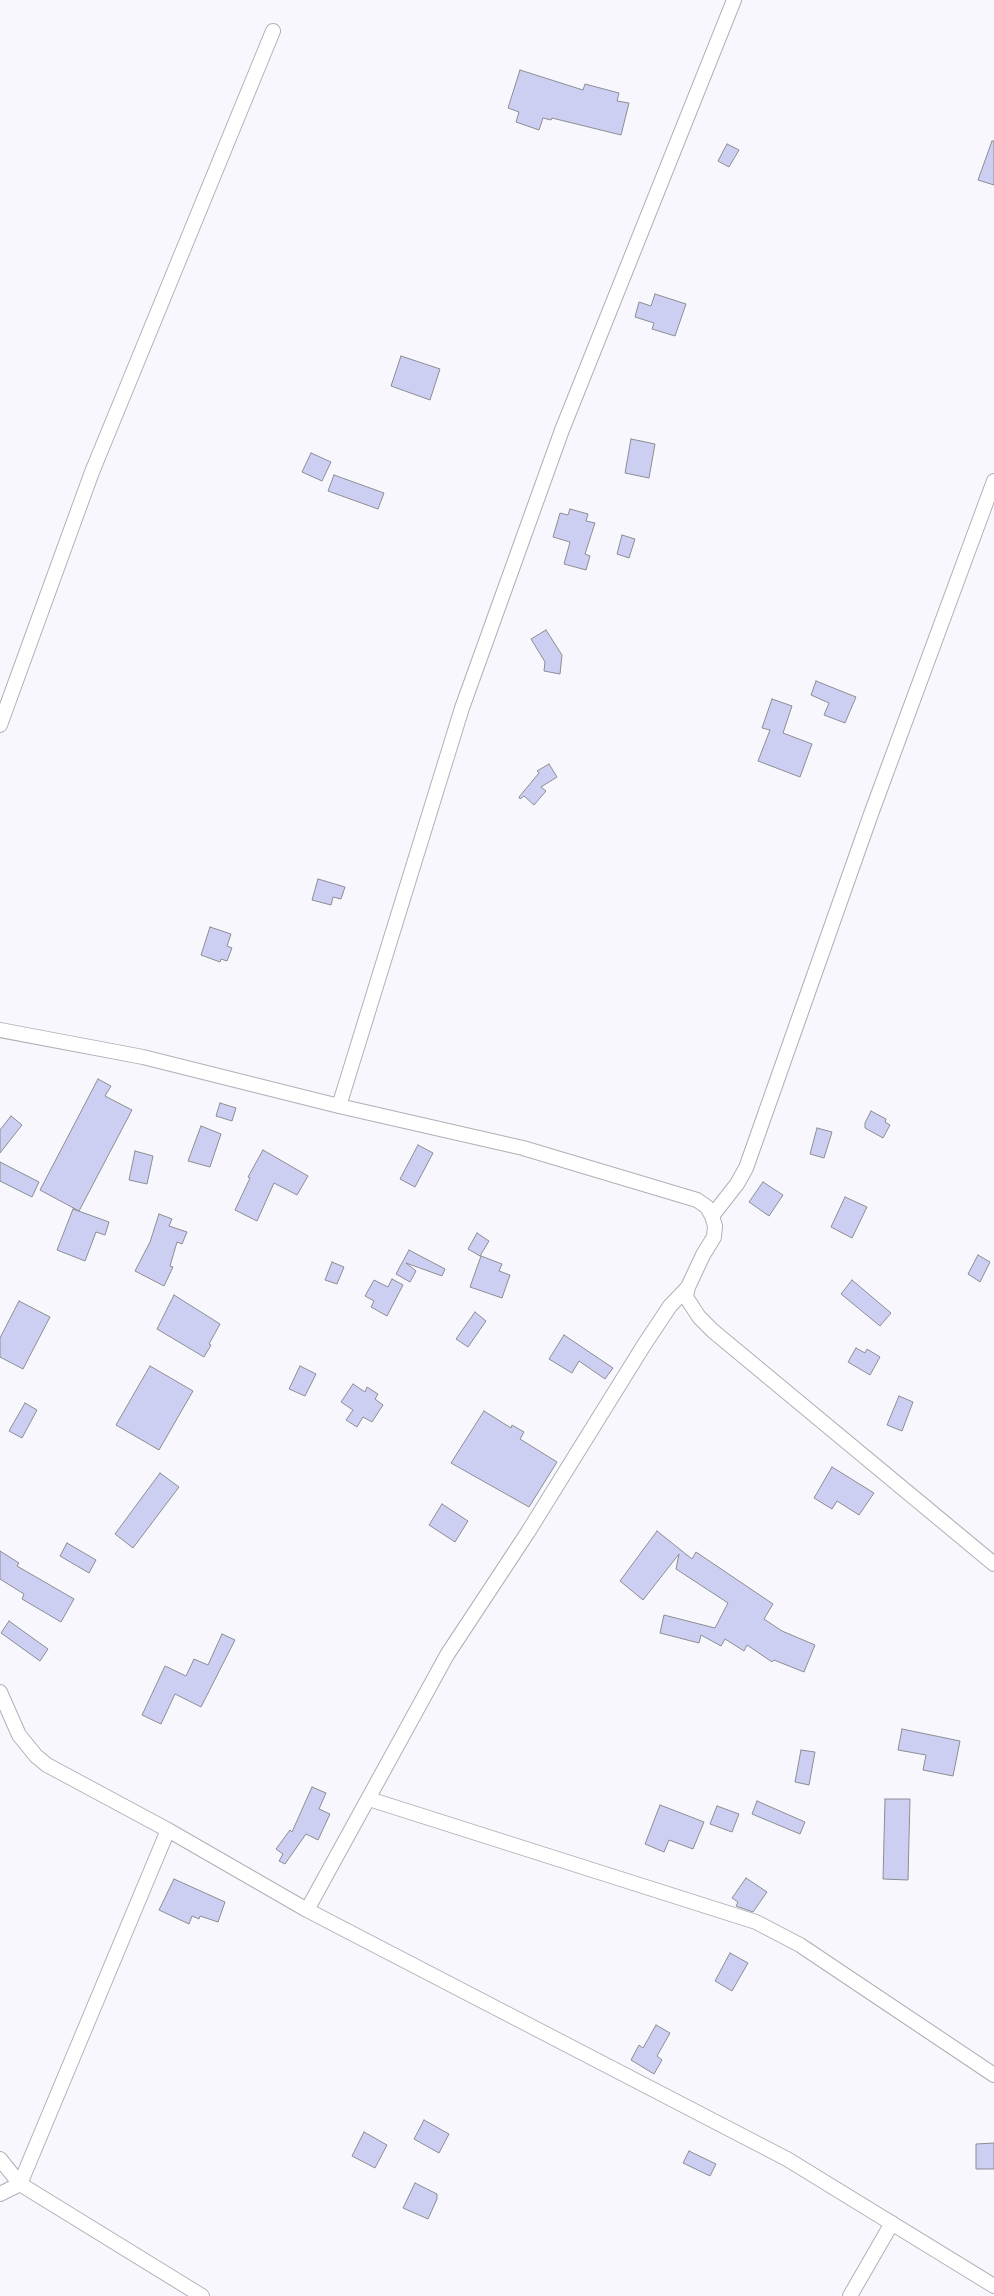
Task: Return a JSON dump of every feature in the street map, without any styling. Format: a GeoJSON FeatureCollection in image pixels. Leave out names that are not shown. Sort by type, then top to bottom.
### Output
{"type":"FeatureCollection","features":[{"type":"Feature","properties":{"kind":"street"},"geometry":{"type":"LineString","coordinates":[[339,1106],[462,708],[562,430],[734,0]]}},
{"type":"Feature","properties":{"kind":"street"},"geometry":{"type":"LineString","coordinates":[[0,725],[92,472],[273,31]]}},
{"type":"Feature","properties":{"kind":"street"},"geometry":{"type":"LineString","coordinates":[[712,1216],[737,1184],[746,1168],[852,868],[994,481]]}},
{"type":"Feature","properties":{"kind":"street"},"geometry":{"type":"LineString","coordinates":[[0,1030],[143,1057],[339,1106],[523,1148],[697,1200],[707,1206],[712,1216],[714,1237],[688,1287],[670,1306],[644,1345],[528,1532],[447,1655],[307,1910]]}},
{"type":"Feature","properties":{"kind":"street"},"geometry":{"type":"LineString","coordinates":[[688,1287],[686,1297],[699,1317],[713,1331],[994,1564]]}},
{"type":"Feature","properties":{"kind":"street"},"geometry":{"type":"LineString","coordinates":[[0,1692],[19,1735],[36,1756],[47,1765],[168,1830],[307,1910],[787,2159],[994,2286]]}},
{"type":"Feature","properties":{"kind":"street"},"geometry":{"type":"LineString","coordinates":[[369,1799],[756,1922],[800,1945],[994,2075]]}},
{"type":"Feature","properties":{"kind":"street"},"geometry":{"type":"LineString","coordinates":[[0,2194],[20,2184],[168,1830]]}},
{"type":"Feature","properties":{"kind":"street"},"geometry":{"type":"LineString","coordinates":[[0,2159],[20,2184],[202,2296]]}},
{"type":"Feature","properties":{"kind":"street"},"geometry":{"type":"LineString","coordinates":[[850,2296],[892,2223]]}},
{"type":"Feature","properties":{"kind":"building"},"geometry":{"type":"Polygon","coordinates":[[[520,70],[583,90],[585,84],[619,93],[617,101],[629,103],[621,135],[552,118],[551,120],[543,118],[539,130],[516,122],[519,112],[508,108],[520,70]]]}},
{"type":"Feature","properties":{"kind":"building"},"geometry":{"type":"Polygon","coordinates":[[[992,141],[994,141],[994,185],[978,180],[992,141]]]}},
{"type":"Feature","properties":{"kind":"building"},"geometry":{"type":"Polygon","coordinates":[[[727,144],[739,150],[729,167],[718,161],[727,144]]]}},
{"type":"Feature","properties":{"kind":"building"},"geometry":{"type":"Polygon","coordinates":[[[655,294],[686,304],[675,336],[652,329],[654,323],[635,317],[639,302],[651,306],[655,294]]]}},
{"type":"Feature","properties":{"kind":"building"},"geometry":{"type":"Polygon","coordinates":[[[401,356],[440,369],[430,400],[391,386],[401,356]]]}},
{"type":"Feature","properties":{"kind":"building"},"geometry":{"type":"Polygon","coordinates":[[[631,439],[655,444],[649,478],[625,473],[631,439]]]}},
{"type":"Feature","properties":{"kind":"building"},"geometry":{"type":"Polygon","coordinates":[[[311,453],[331,462],[322,481],[302,472],[311,453]]]}},
{"type":"Feature","properties":{"kind":"building"},"geometry":{"type":"Polygon","coordinates":[[[334,475],[384,493],[378,509],[328,491],[334,475]]]}},
{"type":"Feature","properties":{"kind":"building"},"geometry":{"type":"Polygon","coordinates":[[[570,509],[588,514],[586,521],[595,523],[585,554],[590,556],[586,570],[564,564],[570,542],[553,537],[560,513],[568,515],[570,509]]]}},
{"type":"Feature","properties":{"kind":"building"},"geometry":{"type":"Polygon","coordinates":[[[622,535],[635,539],[629,558],[617,554],[622,535]]]}},
{"type":"Feature","properties":{"kind":"building"},"geometry":{"type":"Polygon","coordinates":[[[546,630],[562,655],[560,674],[544,671],[545,662],[531,639],[546,630]]]}},
{"type":"Feature","properties":{"kind":"building"},"geometry":{"type":"Polygon","coordinates":[[[816,681],[856,697],[845,723],[824,715],[829,703],[811,695],[816,681]]]}},
{"type":"Feature","properties":{"kind":"building"},"geometry":{"type":"Polygon","coordinates":[[[772,699],[792,706],[783,733],[812,744],[800,777],[758,761],[770,730],[762,728],[772,699]]]}},
{"type":"Feature","properties":{"kind":"building"},"geometry":{"type":"Polygon","coordinates":[[[549,764],[557,777],[541,787],[546,791],[534,805],[524,796],[520,799],[519,797],[539,773],[537,771],[549,764]]]}},
{"type":"Feature","properties":{"kind":"building"},"geometry":{"type":"Polygon","coordinates":[[[318,879],[345,887],[341,899],[333,897],[331,905],[312,900],[318,879]]]}},
{"type":"Feature","properties":{"kind":"building"},"geometry":{"type":"Polygon","coordinates":[[[210,927],[231,934],[227,946],[232,948],[227,961],[221,959],[220,962],[201,955],[210,927]]]}},
{"type":"Feature","properties":{"kind":"building"},"geometry":{"type":"Polygon","coordinates":[[[98,1079],[111,1086],[105,1096],[132,1110],[79,1211],[40,1190],[98,1079]]]}},
{"type":"Feature","properties":{"kind":"building"},"geometry":{"type":"Polygon","coordinates":[[[220,1103],[236,1108],[232,1121],[216,1116],[220,1103]]]}},
{"type":"Feature","properties":{"kind":"building"},"geometry":{"type":"Polygon","coordinates":[[[871,1111],[886,1119],[885,1122],[890,1125],[883,1138],[865,1128],[865,1123],[871,1111]]]}},
{"type":"Feature","properties":{"kind":"building"},"geometry":{"type":"Polygon","coordinates":[[[11,1116],[22,1125],[0,1153],[0,1130],[11,1116]]]}},
{"type":"Feature","properties":{"kind":"building"},"geometry":{"type":"Polygon","coordinates":[[[201,1126],[221,1134],[210,1167],[188,1161],[201,1126]]]}},
{"type":"Feature","properties":{"kind":"building"},"geometry":{"type":"Polygon","coordinates":[[[817,1128],[832,1132],[824,1158],[810,1154],[817,1128]]]}},
{"type":"Feature","properties":{"kind":"building"},"geometry":{"type":"Polygon","coordinates":[[[418,1145],[433,1153],[415,1187],[400,1179],[418,1145]]]}},
{"type":"Feature","properties":{"kind":"building"},"geometry":{"type":"Polygon","coordinates":[[[263,1150],[308,1176],[297,1195],[274,1183],[257,1221],[235,1210],[250,1178],[248,1177],[263,1150]]]}},
{"type":"Feature","properties":{"kind":"building"},"geometry":{"type":"Polygon","coordinates":[[[135,1151],[153,1156],[147,1184],[129,1180],[135,1151]]]}},
{"type":"Feature","properties":{"kind":"building"},"geometry":{"type":"Polygon","coordinates":[[[0,1162],[39,1182],[32,1197],[0,1181],[0,1162]]]}},
{"type":"Feature","properties":{"kind":"building"},"geometry":{"type":"Polygon","coordinates":[[[763,1182],[783,1195],[769,1216],[749,1202],[763,1182]]]}},
{"type":"Feature","properties":{"kind":"building"},"geometry":{"type":"Polygon","coordinates":[[[845,1197],[867,1207],[852,1238],[831,1227],[845,1197]]]}},
{"type":"Feature","properties":{"kind":"building"},"geometry":{"type":"Polygon","coordinates":[[[73,1209],[109,1222],[105,1235],[96,1232],[85,1261],[57,1250],[73,1209]]]}},
{"type":"Feature","properties":{"kind":"building"},"geometry":{"type":"Polygon","coordinates":[[[159,1214],[172,1219],[169,1226],[187,1232],[182,1244],[177,1242],[170,1266],[173,1267],[164,1286],[135,1271],[150,1242],[159,1214]]]}},
{"type":"Feature","properties":{"kind":"building"},"geometry":{"type":"Polygon","coordinates":[[[477,1233],[489,1241],[480,1256],[468,1249],[477,1233]]]}},
{"type":"Feature","properties":{"kind":"building"},"geometry":{"type":"Polygon","coordinates":[[[409,1250],[445,1269],[442,1276],[406,1263],[416,1271],[410,1282],[396,1274],[409,1250]]]}},
{"type":"Feature","properties":{"kind":"building"},"geometry":{"type":"Polygon","coordinates":[[[978,1255],[990,1262],[980,1282],[968,1274],[978,1255]]]}},
{"type":"Feature","properties":{"kind":"building"},"geometry":{"type":"Polygon","coordinates":[[[481,1256],[502,1264],[499,1271],[510,1275],[502,1298],[470,1287],[481,1256]]]}},
{"type":"Feature","properties":{"kind":"building"},"geometry":{"type":"Polygon","coordinates":[[[332,1262],[344,1267],[337,1284],[325,1280],[332,1262]]]}},
{"type":"Feature","properties":{"kind":"building"},"geometry":{"type":"Polygon","coordinates":[[[392,1279],[403,1285],[387,1316],[371,1307],[374,1301],[365,1296],[374,1280],[388,1287],[392,1279]]]}},
{"type":"Feature","properties":{"kind":"building"},"geometry":{"type":"Polygon","coordinates":[[[852,1280],[891,1313],[880,1326],[841,1294],[852,1280]]]}},
{"type":"Feature","properties":{"kind":"building"},"geometry":{"type":"Polygon","coordinates":[[[174,1295],[220,1324],[204,1357],[157,1329],[174,1295]]]}},
{"type":"Feature","properties":{"kind":"building"},"geometry":{"type":"Polygon","coordinates":[[[19,1301],[50,1317],[23,1369],[0,1357],[0,1338],[19,1301]]]}},
{"type":"Feature","properties":{"kind":"building"},"geometry":{"type":"Polygon","coordinates":[[[475,1312],[486,1321],[468,1347],[456,1339],[475,1312]]]}},
{"type":"Feature","properties":{"kind":"building"},"geometry":{"type":"Polygon","coordinates":[[[564,1335],[613,1368],[605,1379],[579,1361],[572,1373],[549,1359],[564,1335]]]}},
{"type":"Feature","properties":{"kind":"building"},"geometry":{"type":"Polygon","coordinates":[[[856,1348],[865,1353],[867,1349],[880,1357],[870,1375],[848,1362],[856,1348]]]}},
{"type":"Feature","properties":{"kind":"building"},"geometry":{"type":"Polygon","coordinates":[[[150,1366],[193,1391],[159,1450],[116,1425],[150,1366]]]}},
{"type":"Feature","properties":{"kind":"building"},"geometry":{"type":"Polygon","coordinates":[[[300,1366],[316,1374],[305,1396],[289,1389],[300,1366]]]}},
{"type":"Feature","properties":{"kind":"building"},"geometry":{"type":"Polygon","coordinates":[[[353,1384],[365,1392],[367,1387],[378,1394],[375,1399],[383,1405],[372,1422],[363,1417],[357,1427],[346,1420],[353,1410],[341,1402],[353,1384]]]}},
{"type":"Feature","properties":{"kind":"building"},"geometry":{"type":"Polygon","coordinates":[[[899,1396],[913,1402],[902,1431],[887,1425],[899,1396]]]}},
{"type":"Feature","properties":{"kind":"building"},"geometry":{"type":"Polygon","coordinates":[[[25,1403],[37,1410],[22,1438],[9,1431],[25,1403]]]}},
{"type":"Feature","properties":{"kind":"building"},"geometry":{"type":"Polygon","coordinates":[[[484,1411],[511,1428],[512,1425],[524,1432],[520,1439],[557,1462],[529,1507],[451,1463],[484,1411]]]}},
{"type":"Feature","properties":{"kind":"building"},"geometry":{"type":"Polygon","coordinates":[[[832,1467],[874,1493],[859,1515],[837,1501],[832,1509],[814,1498],[832,1467]]]}},
{"type":"Feature","properties":{"kind":"building"},"geometry":{"type":"Polygon","coordinates":[[[160,1473],[179,1487],[133,1548],[115,1534],[160,1473]]]}},
{"type":"Feature","properties":{"kind":"building"},"geometry":{"type":"Polygon","coordinates":[[[442,1504],[468,1521],[455,1542],[429,1525],[442,1504]]]}},
{"type":"Feature","properties":{"kind":"building"},"geometry":{"type":"Polygon","coordinates":[[[657,1531],[692,1559],[696,1552],[773,1604],[764,1619],[782,1631],[815,1645],[804,1672],[774,1660],[772,1662],[747,1645],[744,1651],[725,1639],[721,1646],[701,1635],[699,1643],[660,1633],[664,1615],[715,1628],[728,1603],[676,1569],[679,1554],[643,1600],[620,1581],[657,1531]]]}},
{"type":"Feature","properties":{"kind":"building"},"geometry":{"type":"Polygon","coordinates":[[[67,1543],[96,1560],[89,1573],[60,1556],[67,1543]]]}},
{"type":"Feature","properties":{"kind":"building"},"geometry":{"type":"Polygon","coordinates":[[[0,1551],[19,1563],[17,1566],[74,1599],[61,1622],[22,1599],[24,1594],[0,1579],[0,1551]]]}},
{"type":"Feature","properties":{"kind":"building"},"geometry":{"type":"Polygon","coordinates":[[[9,1621],[48,1649],[40,1661],[1,1633],[9,1621]]]}},
{"type":"Feature","properties":{"kind":"building"},"geometry":{"type":"Polygon","coordinates":[[[222,1634],[235,1640],[201,1707],[175,1694],[161,1724],[142,1715],[165,1666],[186,1676],[194,1659],[208,1665],[222,1634]]]}},
{"type":"Feature","properties":{"kind":"building"},"geometry":{"type":"Polygon","coordinates":[[[902,1729],[960,1741],[953,1776],[923,1770],[926,1755],[898,1750],[902,1729]]]}},
{"type":"Feature","properties":{"kind":"building"},"geometry":{"type":"Polygon","coordinates":[[[801,1750],[815,1752],[809,1785],[795,1782],[801,1750]]]}},
{"type":"Feature","properties":{"kind":"building"},"geometry":{"type":"Polygon","coordinates":[[[312,1787],[326,1793],[319,1809],[330,1814],[318,1840],[306,1834],[285,1864],[279,1861],[283,1854],[276,1849],[290,1830],[292,1832],[312,1787]]]}},
{"type":"Feature","properties":{"kind":"building"},"geometry":{"type":"Polygon","coordinates":[[[885,1799],[910,1799],[908,1880],[883,1879],[885,1799]]]}},
{"type":"Feature","properties":{"kind":"building"},"geometry":{"type":"Polygon","coordinates":[[[757,1801],[805,1822],[800,1834],[752,1814],[757,1801]]]}},
{"type":"Feature","properties":{"kind":"building"},"geometry":{"type":"Polygon","coordinates":[[[660,1805],[704,1822],[693,1849],[669,1840],[664,1852],[645,1844],[660,1805]]]}},
{"type":"Feature","properties":{"kind":"building"},"geometry":{"type":"Polygon","coordinates":[[[717,1806],[739,1814],[732,1832],[710,1824],[717,1806]]]}},
{"type":"Feature","properties":{"kind":"building"},"geometry":{"type":"Polygon","coordinates":[[[746,1878],[767,1892],[753,1912],[736,1906],[738,1902],[732,1898],[746,1878]]]}},
{"type":"Feature","properties":{"kind":"building"},"geometry":{"type":"Polygon","coordinates":[[[174,1879],[225,1902],[218,1922],[200,1916],[199,1919],[192,1916],[189,1924],[159,1910],[174,1879]]]}},
{"type":"Feature","properties":{"kind":"building"},"geometry":{"type":"Polygon","coordinates":[[[730,1953],[748,1963],[732,1991],[715,1981],[730,1953]]]}},
{"type":"Feature","properties":{"kind":"building"},"geometry":{"type":"Polygon","coordinates":[[[656,2025],[670,2033],[657,2056],[662,2060],[654,2074],[631,2060],[639,2045],[643,2048],[656,2025]]]}},
{"type":"Feature","properties":{"kind":"building"},"geometry":{"type":"Polygon","coordinates":[[[424,2120],[449,2134],[439,2153],[414,2139],[424,2120]]]}},
{"type":"Feature","properties":{"kind":"building"},"geometry":{"type":"Polygon","coordinates":[[[364,2132],[387,2145],[375,2168],[352,2156],[364,2132]]]}},
{"type":"Feature","properties":{"kind":"building"},"geometry":{"type":"Polygon","coordinates":[[[994,2143],[994,2169],[976,2169],[976,2144],[994,2143]]]}},
{"type":"Feature","properties":{"kind":"building"},"geometry":{"type":"Polygon","coordinates":[[[689,2151],[716,2164],[710,2176],[683,2163],[689,2151]]]}},
{"type":"Feature","properties":{"kind":"building"},"geometry":{"type":"Polygon","coordinates":[[[415,2183],[437,2194],[437,2199],[428,2219],[403,2208],[415,2183]]]}}]}
